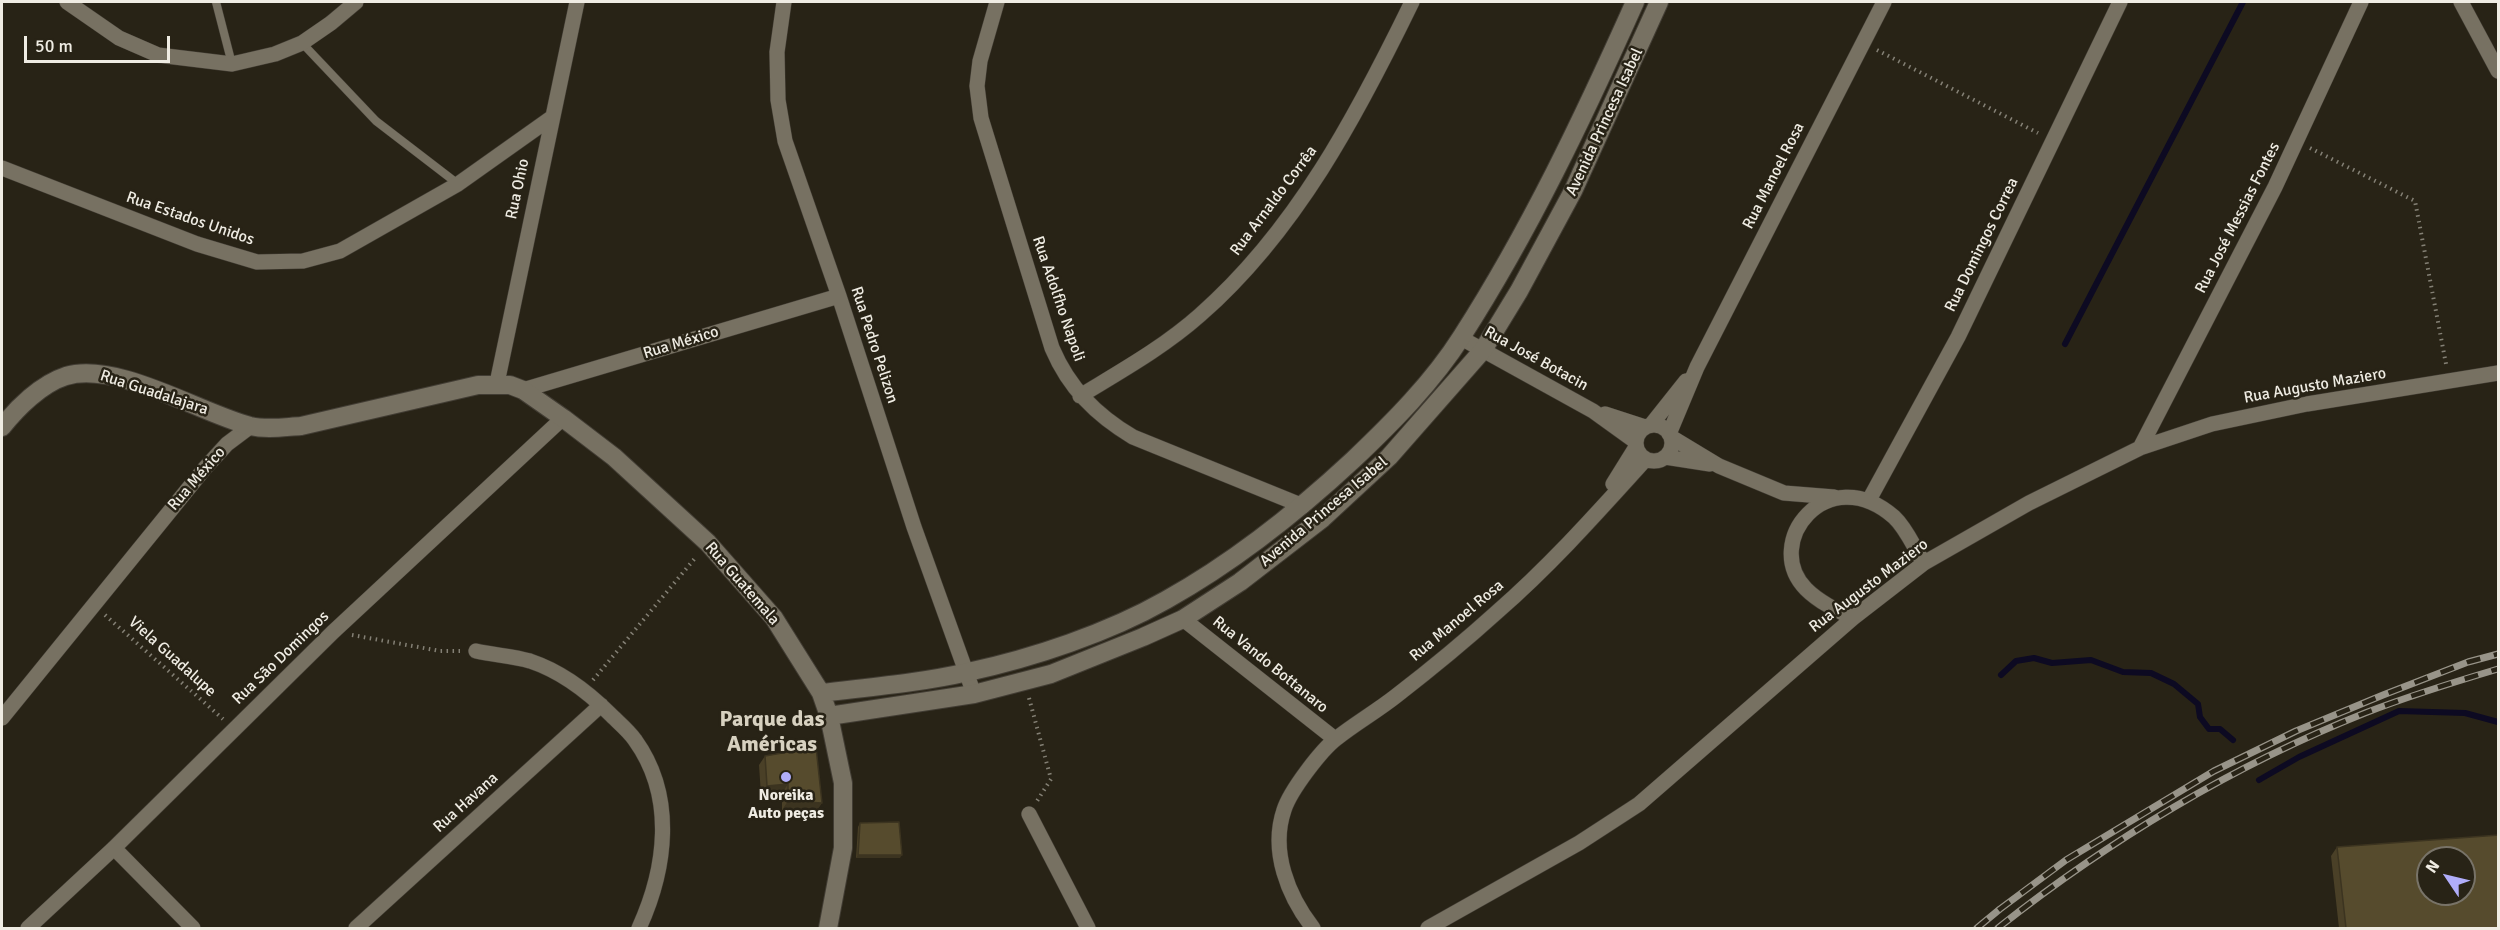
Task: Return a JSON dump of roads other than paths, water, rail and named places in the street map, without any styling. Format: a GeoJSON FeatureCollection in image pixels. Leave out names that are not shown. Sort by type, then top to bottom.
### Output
{"type":"FeatureCollection","features":[{"type":"Feature","properties":{"kind":"main road","name":"Avenida Princesa Isabel"},"geometry":{"type":"LineString","coordinates":[[821,693],[968,672],[1053,648],[1133,617],[1210,574],[1303,506],[1418,394],[1461,338],[1526,227],[1595,91],[1635,2]]}},
{"type":"Feature","properties":{"kind":"main road","name":"Avenida Princesa Isabel"},"geometry":{"type":"LineString","coordinates":[[829,716],[974,694],[1051,674],[1143,638],[1183,618],[1240,582],[1323,518],[1389,458],[1483,350],[1519,291],[1573,191],[1659,2]]}},
{"type":"Feature","properties":{"kind":"main road","name":"Rua Guadalajara"},"geometry":{"type":"LineString","coordinates":[[2,427],[37,392],[65,376],[88,373],[144,386],[251,426]]}},
{"type":"Feature","properties":{"kind":"main road","name":"Rua Guatemala"},"geometry":{"type":"LineString","coordinates":[[488,384],[510,385],[523,390],[563,418],[614,457],[708,543],[774,618],[821,693],[829,716],[843,783],[843,848],[828,928]]}},
{"type":"Feature","properties":{"kind":"main road"},"geometry":{"type":"LineString","coordinates":[[251,426],[275,428],[301,426],[488,384]]}},
{"type":"Feature","properties":{"kind":"street"},"geometry":{"type":"LineString","coordinates":[[67,2],[119,39],[158,55],[232,64],[275,54],[302,43],[356,2]]}},
{"type":"Feature","properties":{"kind":"street","name":"Rua Ohio"},"geometry":{"type":"LineString","coordinates":[[488,384],[577,2]]}},
{"type":"Feature","properties":{"kind":"street","name":"Rua Pedro Pelizon"},"geometry":{"type":"LineString","coordinates":[[784,2],[777,52],[778,100],[785,141],[839,296],[914,527],[974,694]]}},
{"type":"Feature","properties":{"kind":"street","name":"Rua Adolfho Napoli"},"geometry":{"type":"LineString","coordinates":[[997,2],[980,61],[977,86],[981,118],[1052,348],[1062,371],[1080,396],[1108,422],[1132,437],[1303,506]]}},
{"type":"Feature","properties":{"kind":"street","name":"Rua Arnaldo Corrêa"},"geometry":{"type":"LineString","coordinates":[[1080,396],[1143,358],[1200,315],[1256,259],[1326,165],[1376,77],[1412,2]]}},
{"type":"Feature","properties":{"kind":"street","name":"Rua Manoel Rosa"},"geometry":{"type":"LineString","coordinates":[[1670,435],[1697,367],[1884,2]]}},
{"type":"Feature","properties":{"kind":"street","name":"Rua Domingos Correa"},"geometry":{"type":"LineString","coordinates":[[1869,500],[1958,337],[2121,2]]}},
{"type":"Feature","properties":{"kind":"street","name":"Rua José Messias Fontes"},"geometry":{"type":"LineString","coordinates":[[2140,448],[2275,187],[2361,2]]}},
{"type":"Feature","properties":{"kind":"street"},"geometry":{"type":"LineString","coordinates":[[2461,2],[2499,71]]}},
{"type":"Feature","properties":{"kind":"street","name":"Rua Estados Unidos"},"geometry":{"type":"LineString","coordinates":[[2,168],[197,244],[257,262],[303,261],[340,251],[458,184],[551,118]]}},
{"type":"Feature","properties":{"kind":"street","name":"Rua México"},"geometry":{"type":"LineString","coordinates":[[523,390],[839,296]]}},
{"type":"Feature","properties":{"kind":"street","name":"Rua José Botacin"},"geometry":{"type":"LineString","coordinates":[[1461,338],[1593,411],[1639,449]]}},
{"type":"Feature","properties":{"kind":"street","name":"Rua Manoel Rosa"},"geometry":{"type":"LineString","coordinates":[[1648,426],[1697,367]]}},
{"type":"Feature","properties":{"kind":"street","name":"Rua Augusto Maziero"},"geometry":{"type":"LineString","coordinates":[[1428,928],[1579,843],[1639,804],[1853,618],[1924,563],[2029,502],[2140,448],[2212,424],[2307,404],[2499,373]]}},
{"type":"Feature","properties":{"kind":"street","name":"Rua José Botacin"},"geometry":{"type":"LineString","coordinates":[[1593,411],[1648,426]]}},
{"type":"Feature","properties":{"kind":"street","name":"Rua São Domingos"},"geometry":{"type":"LineString","coordinates":[[28,928],[114,848],[333,632],[563,418]]}},
{"type":"Feature","properties":{"kind":"street","name":"Rua México"},"geometry":{"type":"LineString","coordinates":[[2,718],[205,468],[227,444],[251,426]]}},
{"type":"Feature","properties":{"kind":"street"},"geometry":{"type":"LineString","coordinates":[[1670,435],[1670,450],[1665,457],[1656,461],[1639,449],[1638,433],[1648,426],[1661,426],[1670,435],[1719,466],[1784,494],[1848,496],[1869,500],[1895,518],[1905,530],[1924,563]]}},
{"type":"Feature","properties":{"kind":"street","name":"Rua Manoel Rosa"},"geometry":{"type":"LineString","coordinates":[[1335,739],[1396,696],[1497,612],[1544,569],[1592,518],[1639,449]]}},
{"type":"Feature","properties":{"kind":"street"},"geometry":{"type":"LineString","coordinates":[[1665,457],[1719,466]]}},
{"type":"Feature","properties":{"kind":"street"},"geometry":{"type":"LineString","coordinates":[[1784,494],[1796,510],[1792,554],[1796,572],[1804,588],[1819,600],[1853,618]]}},
{"type":"Feature","properties":{"kind":"street"},"geometry":{"type":"LineString","coordinates":[[1795,535],[1804,517],[1819,504],[1838,497]]}},
{"type":"Feature","properties":{"kind":"street","name":"Rua Vando Bottanaro"},"geometry":{"type":"LineString","coordinates":[[1183,618],[1335,739]]}},
{"type":"Feature","properties":{"kind":"street"},"geometry":{"type":"LineString","coordinates":[[476,651],[529,661],[552,671],[584,691],[601,705],[635,740],[655,779],[664,814],[662,854],[649,903],[639,928]]}},
{"type":"Feature","properties":{"kind":"street","name":"Rua Havana"},"geometry":{"type":"LineString","coordinates":[[356,928],[601,705]]}},
{"type":"Feature","properties":{"kind":"street"},"geometry":{"type":"LineString","coordinates":[[1313,928],[1304,916],[1282,871],[1278,836],[1284,810],[1296,785],[1335,739]]}},
{"type":"Feature","properties":{"kind":"street"},"geometry":{"type":"LineString","coordinates":[[1029,814],[1088,928]]}},
{"type":"Feature","properties":{"kind":"street"},"geometry":{"type":"LineString","coordinates":[[114,848],[193,928]]}},
{"type":"Feature","properties":{"kind":"lane"},"geometry":{"type":"LineString","coordinates":[[216,2],[232,64]]}},
{"type":"Feature","properties":{"kind":"lane"},"geometry":{"type":"LineString","coordinates":[[302,43],[376,121],[458,184]]}},
{"type":"Feature","properties":{"kind":"waterway"},"geometry":{"type":"LineString","coordinates":[[2065,344],[2243,2]]}},
{"type":"Feature","properties":{"kind":"waterway"},"geometry":{"type":"LineString","coordinates":[[2001,675],[2016,661],[2034,658],[2052,663],[2091,660],[2123,672],[2151,673],[2174,684],[2198,704],[2200,717],[2209,729],[2220,729],[2233,740]]}},
{"type":"Feature","properties":{"kind":"waterway"},"geometry":{"type":"LineString","coordinates":[[2259,780],[2299,757],[2399,711],[2465,713],[2498,722]]}},
{"type":"Feature","properties":{"kind":"railway"},"geometry":{"type":"LineString","coordinates":[[1977,928],[2066,860],[2214,771],[2296,731],[2383,695],[2468,662],[2498,654]]}},
{"type":"Feature","properties":{"kind":"railway"},"geometry":{"type":"LineString","coordinates":[[1998,928],[2128,835],[2220,781],[2268,756],[2365,713],[2498,669]]}},
{"type":"Feature","properties":{"kind":"place","name":"Noreika Auto peças"},"geometry":{"type":"Point","coordinates":[786,777]}},
{"type":"Feature","properties":{"kind":"district","name":"Parque das Américas"},"geometry":{"type":"Point","coordinates":[772,732]}}]}
